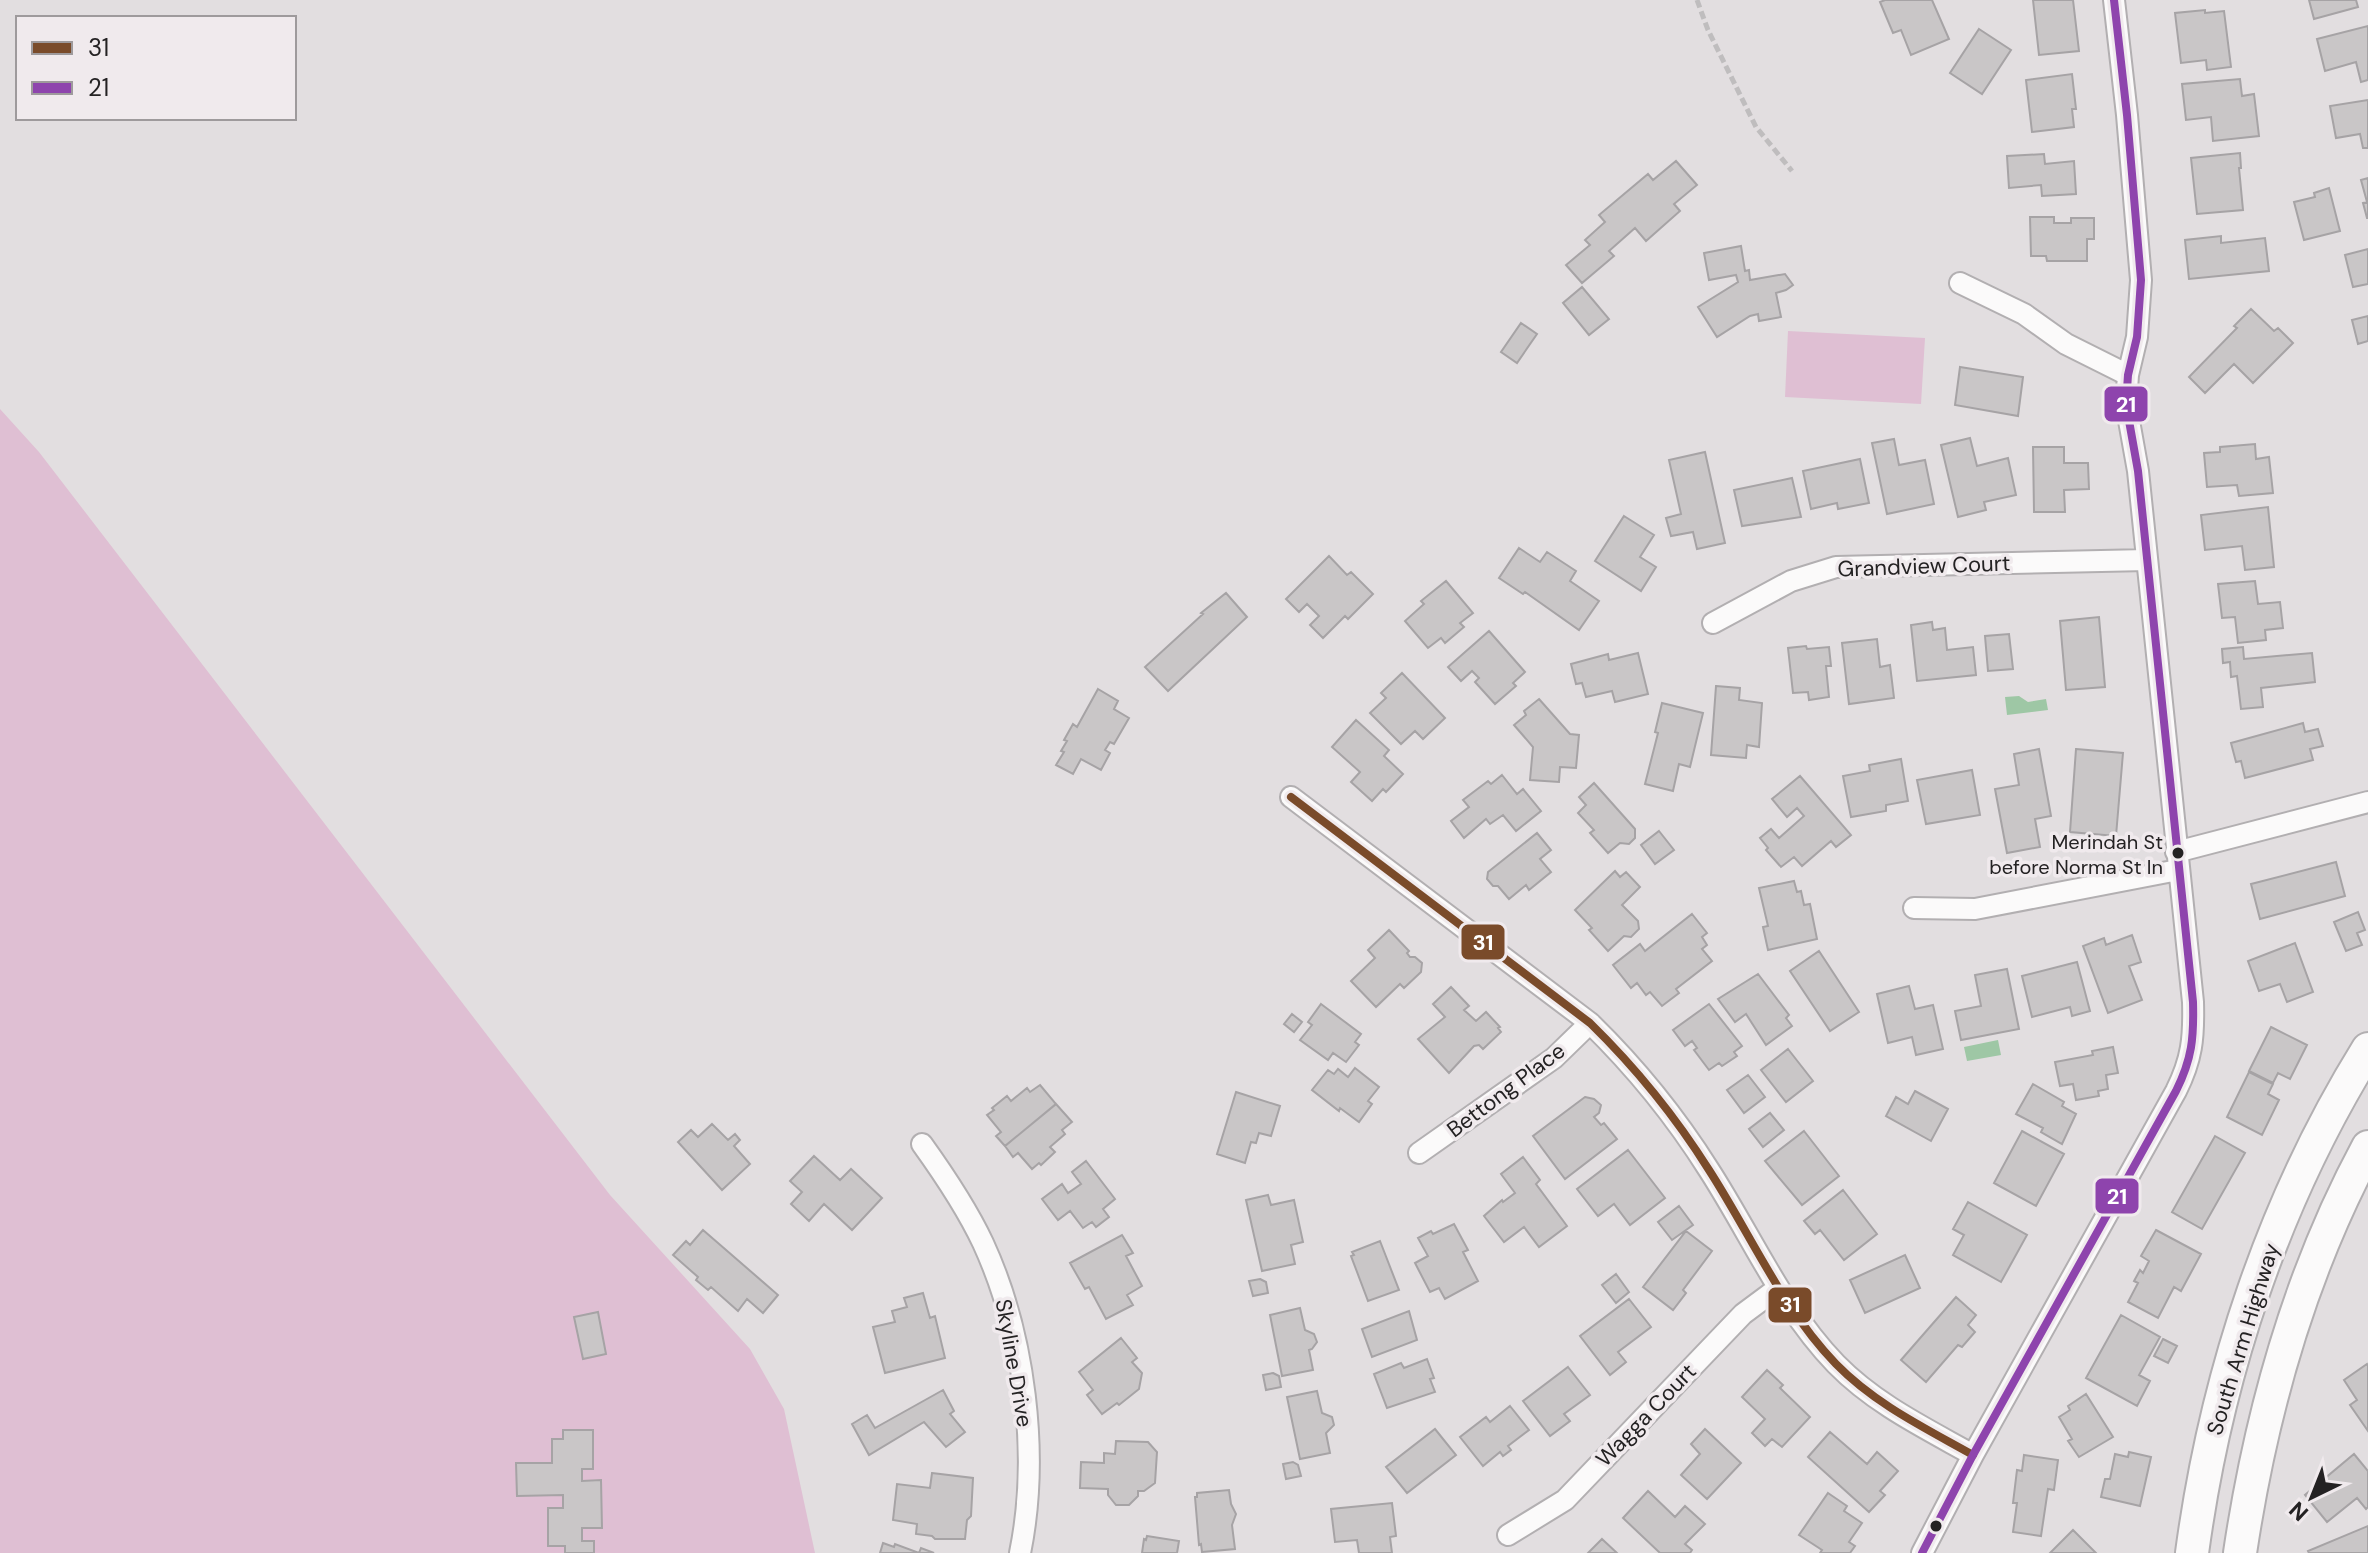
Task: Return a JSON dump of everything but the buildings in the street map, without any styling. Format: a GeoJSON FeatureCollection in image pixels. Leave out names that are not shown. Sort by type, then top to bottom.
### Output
{"type":"FeatureCollection","features":[{"type":"Feature","properties":{"kind":"main road","name":"South Arm Highway"},"geometry":{"type":"LineString","coordinates":[[2192,1553],[2219,1410],[2259,1273],[2315,1145],[2368,1049]]}},
{"type":"Feature","properties":{"kind":"main road","name":"South Arm Highway"},"geometry":{"type":"LineString","coordinates":[[2240,1553],[2253,1472],[2289,1336],[2320,1248],[2368,1147]]}},
{"type":"Feature","properties":{"kind":"street"},"geometry":{"type":"LineString","coordinates":[[1922,1553],[1973,1455],[2176,1091],[2193,1043],[2193,1002],[2138,471],[2126,404],[2128,375],[2137,337],[2141,280],[2114,0]]}},
{"type":"Feature","properties":{"kind":"street"},"geometry":{"type":"LineString","coordinates":[[1960,283],[2024,314],[2066,344],[2128,375]]}},
{"type":"Feature","properties":{"kind":"street","name":"Grandview Court"},"geometry":{"type":"LineString","coordinates":[[1713,623],[1791,581],[1836,567],[2147,560]]}},
{"type":"Feature","properties":{"kind":"street"},"geometry":{"type":"LineString","coordinates":[[1291,797],[1590,1023],[1619,1052],[1673,1117],[1709,1169],[1778,1288],[1812,1338],[1863,1389],[1887,1407],[1973,1455]]}},
{"type":"Feature","properties":{"kind":"street"},"geometry":{"type":"LineString","coordinates":[[1914,908],[1975,909],[2177,861],[2368,802]]}},
{"type":"Feature","properties":{"kind":"street","name":"Bettong Place"},"geometry":{"type":"LineString","coordinates":[[1419,1153],[1554,1058],[1590,1023]]}},
{"type":"Feature","properties":{"kind":"street","name":"Skyline Drive"},"geometry":{"type":"LineString","coordinates":[[922,1144],[956,1192],[983,1243],[1004,1299],[1024,1392],[1028,1443],[1028,1486],[1020,1553]]}},
{"type":"Feature","properties":{"kind":"street","name":"Wagga Court"},"geometry":{"type":"LineString","coordinates":[[1508,1535],[1565,1500],[1743,1314],[1778,1288]]}},
{"type":"Feature","properties":{"kind":"path"},"geometry":{"type":"LineString","coordinates":[[1697,0],[1708,30],[1756,127],[1792,171]]}},
{"type":"Feature","properties":{"kind":"shaded area"},"geometry":{"type":"Polygon","coordinates":[[[1788,331],[1925,338],[1921,404],[1785,397],[1788,331]]]}},
{"type":"Feature","properties":{"kind":"shaded area"},"geometry":{"type":"Polygon","coordinates":[[[0,409],[39,452],[610,1195],[750,1349],[784,1409],[815,1553],[0,1553],[0,409]]]}},
{"type":"Feature","properties":{"kind":"shaded area"},"geometry":{"type":"Polygon","coordinates":[[[2019,696],[2028,702],[2046,699],[2048,710],[2007,715],[2005,697],[2019,696]]]}},
{"type":"Feature","properties":{"kind":"shaded area"},"geometry":{"type":"Polygon","coordinates":[[[1998,1040],[2001,1055],[1967,1061],[1964,1047],[1998,1040]]]}},
{"type":"Feature","properties":{"kind":"transit line","name":"21"},"geometry":{"type":"LineString","coordinates":[[1922,1553],[1973,1455],[2176,1091],[2186,1069],[2192,1038],[2193,1002],[2138,471],[2126,404],[2128,375],[2137,337],[2141,280],[2114,0]]}},
{"type":"Feature","properties":{"kind":"transit line","name":"31"},"geometry":{"type":"LineString","coordinates":[[1291,797],[1590,1023],[1623,1057],[1682,1130],[1783,1295],[1836,1364],[1884,1403],[1973,1455]]}},
{"type":"Feature","properties":{"kind":"place","name":"Merindah St before Norma St In"},"geometry":{"type":"Point","coordinates":[2178,853]}}]}
